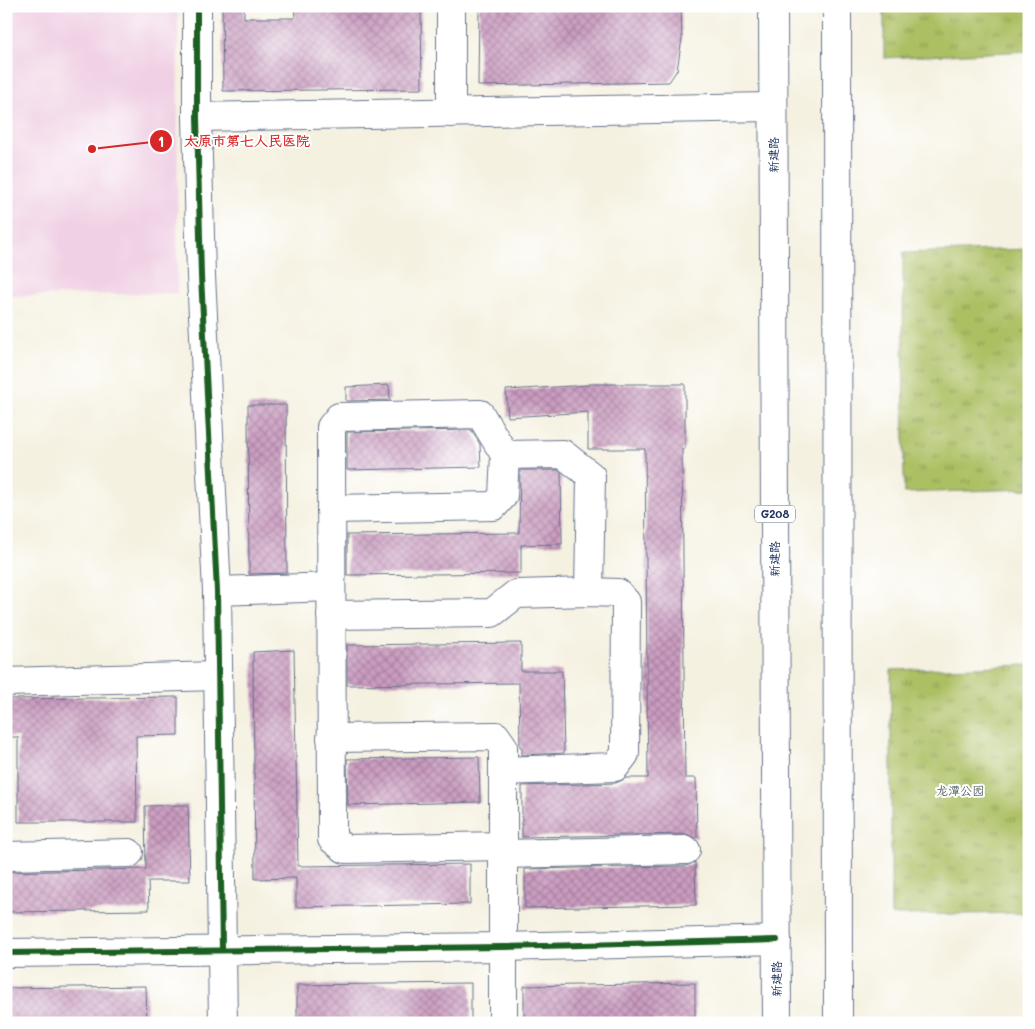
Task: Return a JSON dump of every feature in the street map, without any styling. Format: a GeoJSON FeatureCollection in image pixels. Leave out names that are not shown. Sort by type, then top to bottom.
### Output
{"type":"FeatureCollection","features":[{"type":"Feature","properties":{"kind":"street"},"geometry":{"type":"LineString","coordinates":[[197,6],[197,117],[201,276],[217,592],[223,1023]]}},
{"type":"Feature","properties":{"kind":"street"},"geometry":{"type":"LineString","coordinates":[[450,113],[451,6]]}},
{"type":"Feature","properties":{"kind":"street","name":"新建路"},"geometry":{"type":"LineString","coordinates":[[773,6],[777,1023]]}},
{"type":"Feature","properties":{"kind":"street"},"geometry":{"type":"LineString","coordinates":[[837,6],[838,1023]]}},
{"type":"Feature","properties":{"kind":"street"},"geometry":{"type":"LineString","coordinates":[[197,117],[773,107]]}},
{"type":"Feature","properties":{"kind":"street"},"geometry":{"type":"LineString","coordinates":[[331,509],[494,506],[503,496],[505,455],[480,414],[339,417],[331,427],[330,738],[332,839],[345,849],[686,850]]}},
{"type":"Feature","properties":{"kind":"street"},"geometry":{"type":"LineString","coordinates":[[505,455],[563,454],[590,476],[588,592]]}},
{"type":"Feature","properties":{"kind":"street"},"geometry":{"type":"LineString","coordinates":[[217,592],[330,586]]}},
{"type":"Feature","properties":{"kind":"street"},"geometry":{"type":"LineString","coordinates":[[331,615],[492,613],[516,594],[618,593],[626,602],[626,754],[615,767],[503,771]]}},
{"type":"Feature","properties":{"kind":"street"},"geometry":{"type":"LineString","coordinates":[[6,682],[217,676]]}},
{"type":"Feature","properties":{"kind":"street"},"geometry":{"type":"LineString","coordinates":[[330,738],[496,736],[503,746],[503,1023]]}},
{"type":"Feature","properties":{"kind":"street"},"geometry":{"type":"LineString","coordinates":[[6,856],[129,853]]}},
{"type":"Feature","properties":{"kind":"street"},"geometry":{"type":"LineString","coordinates":[[6,953],[777,940]]}},
{"type":"Feature","properties":{"kind":"shaded area"},"geometry":{"type":"Polygon","coordinates":[[[6,6],[178,6],[177,293],[6,296],[6,6]]]}},
{"type":"Feature","properties":{"kind":"green space"},"geometry":{"type":"Polygon","coordinates":[[[884,6],[1029,6],[1029,51],[884,58],[884,6]]]}},
{"type":"Feature","properties":{"kind":"green space"},"geometry":{"type":"Polygon","coordinates":[[[1029,249],[1029,489],[904,493],[903,253],[1029,249]]]}},
{"type":"Feature","properties":{"kind":"green space","name":"龙潭公园"},"geometry":{"type":"Polygon","coordinates":[[[1029,665],[1029,913],[891,915],[891,670],[1029,665]]]}},
{"type":"Feature","properties":{"kind":"building"},"geometry":{"type":"Polygon","coordinates":[[[222,6],[244,6],[244,18],[295,18],[294,6],[421,6],[422,89],[223,91],[222,6]]]}},
{"type":"Feature","properties":{"kind":"building"},"geometry":{"type":"Polygon","coordinates":[[[479,6],[681,6],[682,39],[677,70],[669,82],[478,86],[479,6]]]}},
{"type":"Feature","properties":{"kind":"building"},"geometry":{"type":"Polygon","coordinates":[[[589,384],[685,384],[685,449],[682,449],[685,778],[696,778],[697,837],[695,838],[686,834],[522,837],[522,786],[616,783],[626,778],[648,778],[645,449],[588,449],[588,412],[508,417],[506,390],[589,384]]]}},
{"type":"Feature","properties":{"kind":"building"},"geometry":{"type":"Polygon","coordinates":[[[389,385],[390,400],[346,401],[346,387],[389,385]]]}},
{"type":"Feature","properties":{"kind":"building"},"geometry":{"type":"Polygon","coordinates":[[[248,405],[286,405],[287,573],[249,574],[248,405]]]}},
{"type":"Feature","properties":{"kind":"building"},"geometry":{"type":"Polygon","coordinates":[[[471,430],[480,444],[481,467],[347,470],[347,432],[471,430]]]}},
{"type":"Feature","properties":{"kind":"building"},"geometry":{"type":"Polygon","coordinates":[[[520,470],[558,470],[561,472],[562,544],[521,545],[521,573],[347,575],[347,535],[519,533],[520,470]]]}},
{"type":"Feature","properties":{"kind":"building"},"geometry":{"type":"Polygon","coordinates":[[[521,643],[521,671],[562,671],[564,753],[522,755],[522,747],[520,747],[519,683],[347,685],[347,645],[521,643]]]}},
{"type":"Feature","properties":{"kind":"building"},"geometry":{"type":"Polygon","coordinates":[[[294,650],[298,866],[470,864],[470,904],[296,907],[296,878],[255,879],[253,652],[294,650]]]}},
{"type":"Feature","properties":{"kind":"building"},"geometry":{"type":"Polygon","coordinates":[[[178,697],[178,735],[136,736],[137,822],[18,822],[18,737],[8,737],[7,699],[178,697]]]}},
{"type":"Feature","properties":{"kind":"building"},"geometry":{"type":"Polygon","coordinates":[[[479,757],[480,802],[348,805],[347,759],[479,757]]]}},
{"type":"Feature","properties":{"kind":"building"},"geometry":{"type":"Polygon","coordinates":[[[188,805],[190,881],[148,881],[149,910],[6,912],[6,872],[146,869],[145,806],[188,805]]]}},
{"type":"Feature","properties":{"kind":"building"},"geometry":{"type":"Polygon","coordinates":[[[695,862],[696,905],[525,908],[525,869],[686,866],[695,862]]]}},
{"type":"Feature","properties":{"kind":"building"},"geometry":{"type":"Polygon","coordinates":[[[471,983],[471,1023],[297,1023],[297,985],[471,983]]]}},
{"type":"Feature","properties":{"kind":"building"},"geometry":{"type":"Polygon","coordinates":[[[695,983],[695,1021],[524,1023],[524,986],[695,983]]]}},
{"type":"Feature","properties":{"kind":"building"},"geometry":{"type":"Polygon","coordinates":[[[146,986],[147,1023],[6,1023],[6,988],[146,986]]]}},
{"type":"Feature","properties":{"kind":"cycle path"},"geometry":{"type":"LineString","coordinates":[[197,6],[197,117],[201,276],[217,591],[222,949]]}},
{"type":"Feature","properties":{"kind":"cycle path"},"geometry":{"type":"LineString","coordinates":[[6,953],[503,947],[777,940]]}},
{"type":"Feature","properties":{"kind":"place","name":"太原市第七人民医院"},"geometry":{"type":"Point","coordinates":[92,149]}}]}
